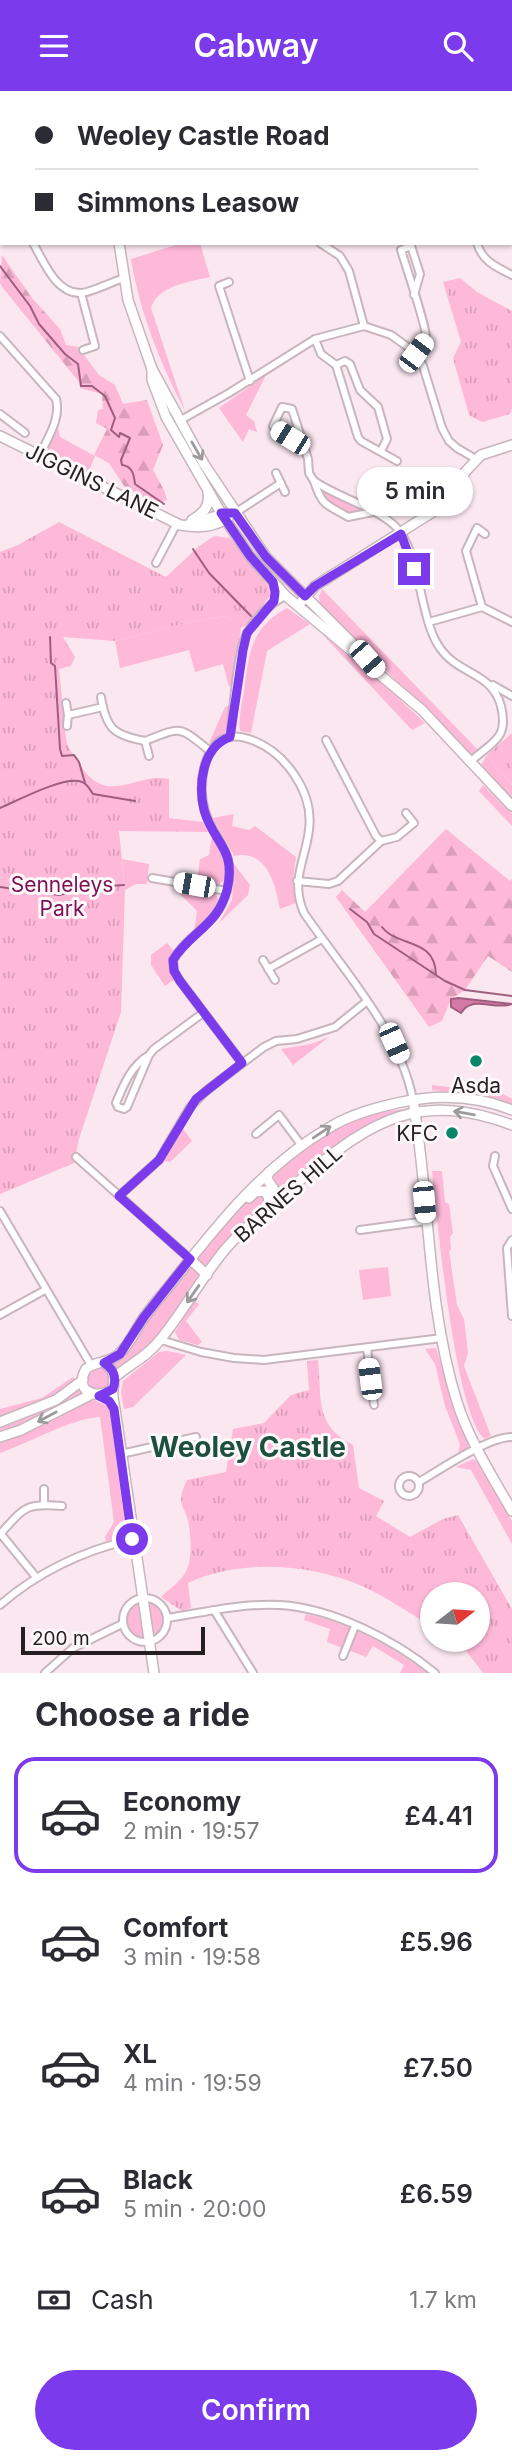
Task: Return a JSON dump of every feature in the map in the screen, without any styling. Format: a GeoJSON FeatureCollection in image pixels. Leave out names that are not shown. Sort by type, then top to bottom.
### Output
{"type":"FeatureCollection","features":[{"type":"Feature","properties":{"kind":"street"},"geometry":{"type":"LineString","coordinates":[[34,245],[54,279],[73,291],[81,293],[124,278]]}},
{"type":"Feature","properties":{"kind":"street"},"geometry":{"type":"LineString","coordinates":[[119,245],[124,278],[140,339],[152,369],[207,489],[250,556],[286,596],[422,710],[512,806]]}},
{"type":"Feature","properties":{"kind":"street"},"geometry":{"type":"LineString","coordinates":[[323,245],[341,256],[349,271],[364,326]]}},
{"type":"Feature","properties":{"kind":"street"},"geometry":{"type":"LineString","coordinates":[[478,245],[481,255],[489,263],[512,275]]}},
{"type":"Feature","properties":{"kind":"street"},"geometry":{"type":"LineString","coordinates":[[414,295],[420,274],[411,246],[401,250],[414,295],[426,332],[426,340],[416,353]]}},
{"type":"Feature","properties":{"kind":"street"},"geometry":{"type":"LineString","coordinates":[[229,282],[219,286],[250,380]]}},
{"type":"Feature","properties":{"kind":"street"},"geometry":{"type":"LineString","coordinates":[[81,293],[95,346],[83,350]]}},
{"type":"Feature","properties":{"kind":"street"},"geometry":{"type":"LineString","coordinates":[[175,423],[315,339],[364,326],[391,335],[416,353],[449,441],[476,459]]}},
{"type":"Feature","properties":{"kind":"street"},"geometry":{"type":"LineString","coordinates":[[0,336],[56,399],[57,417],[40,455]]}},
{"type":"Feature","properties":{"kind":"street"},"geometry":{"type":"LineString","coordinates":[[315,339],[321,354],[336,365],[358,437],[397,461]]}},
{"type":"Feature","properties":{"kind":"street"},"geometry":{"type":"LineString","coordinates":[[336,365],[345,361],[350,364],[360,390],[378,407],[387,439],[381,451]]}},
{"type":"Feature","properties":{"kind":"street"},"geometry":{"type":"LineString","coordinates":[[303,447],[273,426],[282,407],[292,409],[303,447],[309,474],[323,503],[348,517],[373,512]]}},
{"type":"Feature","properties":{"kind":"street","name":"JIGGINS LANE"},"geometry":{"type":"LineString","coordinates":[[0,414],[26,433]]}},
{"type":"Feature","properties":{"kind":"street"},"geometry":{"type":"LineString","coordinates":[[175,423],[266,557],[350,639],[379,672]]}},
{"type":"Feature","properties":{"kind":"street","name":"JIGGINS LANE"},"geometry":{"type":"LineString","coordinates":[[0,436],[181,524],[235,513]]}},
{"type":"Feature","properties":{"kind":"street"},"geometry":{"type":"LineString","coordinates":[[337,638],[302,602],[305,596],[315,586],[444,505],[476,459],[512,445]]}},
{"type":"Feature","properties":{"kind":"street"},"geometry":{"type":"LineString","coordinates":[[276,473],[285,492]]}},
{"type":"Feature","properties":{"kind":"street"},"geometry":{"type":"LineString","coordinates":[[314,481],[392,523],[406,543],[435,642],[453,664],[512,696]]}},
{"type":"Feature","properties":{"kind":"street"},"geometry":{"type":"LineString","coordinates":[[235,513],[281,483]]}},
{"type":"Feature","properties":{"kind":"street","name":"JIGGINS LANE"},"geometry":{"type":"LineString","coordinates":[[181,524],[204,512],[208,506],[207,489]]}},
{"type":"Feature","properties":{"kind":"street"},"geometry":{"type":"LineString","coordinates":[[156,562],[181,524]]}},
{"type":"Feature","properties":{"kind":"street"},"geometry":{"type":"LineString","coordinates":[[482,607],[466,551],[477,528],[485,534]]}},
{"type":"Feature","properties":{"kind":"street"},"geometry":{"type":"LineString","coordinates":[[273,582],[274,601]]}},
{"type":"Feature","properties":{"kind":"street"},"geometry":{"type":"LineString","coordinates":[[230,737],[247,633],[274,601],[286,596]]}},
{"type":"Feature","properties":{"kind":"street"},"geometry":{"type":"LineString","coordinates":[[429,622],[482,607],[512,622]]}},
{"type":"Feature","properties":{"kind":"street"},"geometry":{"type":"LineString","coordinates":[[491,684],[499,698],[505,721],[502,734]]}},
{"type":"Feature","properties":{"kind":"street"},"geometry":{"type":"LineString","coordinates":[[101,697],[110,726],[117,733],[145,741],[168,731],[183,730],[211,752]]}},
{"type":"Feature","properties":{"kind":"street"},"geometry":{"type":"LineString","coordinates":[[66,703],[67,726]]}},
{"type":"Feature","properties":{"kind":"street"},"geometry":{"type":"LineString","coordinates":[[68,715],[103,707]]}},
{"type":"Feature","properties":{"kind":"street"},"geometry":{"type":"LineString","coordinates":[[471,761],[512,724]]}},
{"type":"Feature","properties":{"kind":"street"},"geometry":{"type":"LineString","coordinates":[[242,1063],[180,981],[174,971],[173,960],[184,945],[210,923],[219,911],[227,891],[231,872],[229,863],[222,842],[204,809],[202,780],[211,752],[221,740],[230,737],[249,739],[269,748],[289,767],[304,792],[309,806],[309,832],[297,881],[300,904],[394,1043],[406,1072],[415,1111],[442,1338],[457,1402],[477,1449],[512,1511]]}},
{"type":"Feature","properties":{"kind":"street"},"geometry":{"type":"LineString","coordinates":[[326,740],[381,841]]}},
{"type":"Feature","properties":{"kind":"street"},"geometry":{"type":"LineString","coordinates":[[145,741],[149,756]]}},
{"type":"Feature","properties":{"kind":"street"},"geometry":{"type":"LineString","coordinates":[[297,881],[334,883],[381,841],[397,837],[414,823],[406,813]]}},
{"type":"Feature","properties":{"kind":"street"},"geometry":{"type":"LineString","coordinates":[[152,878],[227,891]]}},
{"type":"Feature","properties":{"kind":"street"},"geometry":{"type":"LineString","coordinates":[[268,969],[322,939]]}},
{"type":"Feature","properties":{"kind":"street"},"geometry":{"type":"LineString","coordinates":[[263,960],[275,980]]}},
{"type":"Feature","properties":{"kind":"street"},"geometry":{"type":"LineString","coordinates":[[119,1196],[159,1160],[196,1099],[242,1063],[276,1041],[297,1039],[335,1027],[366,1002]]}},
{"type":"Feature","properties":{"kind":"street"},"geometry":{"type":"LineString","coordinates":[[149,1055],[127,1107],[118,1107],[116,1104],[123,1086],[136,1062],[203,1013]]}},
{"type":"Feature","properties":{"kind":"street","name":"BARNES HILL"},"geometry":{"type":"LineString","coordinates":[[104,1363],[120,1354],[144,1317],[236,1205],[269,1173],[333,1125],[352,1116],[435,1097],[461,1097],[494,1103],[512,1110]]}},
{"type":"Feature","properties":{"kind":"street","name":"BARNES HILL"},"geometry":{"type":"LineString","coordinates":[[115,1377],[145,1356],[160,1340],[229,1246],[269,1206],[351,1139],[395,1117],[436,1109],[462,1111],[512,1125]]}},
{"type":"Feature","properties":{"kind":"street"},"geometry":{"type":"LineString","coordinates":[[256,1134],[279,1115],[302,1146]]}},
{"type":"Feature","properties":{"kind":"street"},"geometry":{"type":"LineString","coordinates":[[395,1117],[405,1119],[417,1132]]}},
{"type":"Feature","properties":{"kind":"street"},"geometry":{"type":"LineString","coordinates":[[495,1156],[493,1166],[512,1209]]}},
{"type":"Feature","properties":{"kind":"street"},"geometry":{"type":"LineString","coordinates":[[76,1157],[207,1275]]}},
{"type":"Feature","properties":{"kind":"street"},"geometry":{"type":"LineString","coordinates":[[269,1173],[269,1184],[280,1194],[285,1193]]}},
{"type":"Feature","properties":{"kind":"street"},"geometry":{"type":"LineString","coordinates":[[236,1205],[242,1205],[255,1192],[261,1190],[268,1196],[269,1206]]}},
{"type":"Feature","properties":{"kind":"street"},"geometry":{"type":"LineString","coordinates":[[0,1211],[91,1365]]}},
{"type":"Feature","properties":{"kind":"street"},"geometry":{"type":"LineString","coordinates":[[0,1220],[7,1224]]}},
{"type":"Feature","properties":{"kind":"street"},"geometry":{"type":"LineString","coordinates":[[359,1230],[426,1221]]}},
{"type":"Feature","properties":{"kind":"street"},"geometry":{"type":"LineString","coordinates":[[512,1240],[507,1248],[512,1316]]}},
{"type":"Feature","properties":{"kind":"street"},"geometry":{"type":"LineString","coordinates":[[0,1315],[45,1290]]}},
{"type":"Feature","properties":{"kind":"street"},"geometry":{"type":"LineString","coordinates":[[160,1340],[201,1352],[264,1360],[442,1338]]}},
{"type":"Feature","properties":{"kind":"street"},"geometry":{"type":"LineString","coordinates":[[367,1347],[374,1405]]}},
{"type":"Feature","properties":{"kind":"street"},"geometry":{"type":"LineString","coordinates":[[114,1409],[109,1401],[87,1390],[83,1373],[91,1365],[104,1363],[115,1377],[114,1409],[154,1673]]}},
{"type":"Feature","properties":{"kind":"street"},"geometry":{"type":"LineString","coordinates":[[0,1422],[56,1400],[83,1380]]}},
{"type":"Feature","properties":{"kind":"street"},"geometry":{"type":"LineString","coordinates":[[0,1437],[113,1389]]}},
{"type":"Feature","properties":{"kind":"street"},"geometry":{"type":"LineString","coordinates":[[121,1454],[196,1437]]}},
{"type":"Feature","properties":{"kind":"street"},"geometry":{"type":"LineString","coordinates":[[419,1482],[477,1449],[505,1437],[512,1437]]}},
{"type":"Feature","properties":{"kind":"street"},"geometry":{"type":"LineString","coordinates":[[44,1489],[44,1505]]}},
{"type":"Feature","properties":{"kind":"street"},"geometry":{"type":"LineString","coordinates":[[36,1577],[1,1533],[27,1507],[62,1506]]}},
{"type":"Feature","properties":{"kind":"street"},"geometry":{"type":"LineString","coordinates":[[0,1605],[36,1577],[84,1553],[132,1539]]}},
{"type":"Feature","properties":{"kind":"street"},"geometry":{"type":"LineString","coordinates":[[142,1599],[156,1600],[169,1618],[163,1634],[149,1642],[134,1639],[122,1625],[127,1608],[134,1601],[142,1599]]}},
{"type":"Feature","properties":{"kind":"street"},"geometry":{"type":"LineString","coordinates":[[169,1618],[214,1610],[282,1605],[320,1613],[355,1626],[394,1645],[426,1670],[435,1673]]}},
{"type":"Feature","properties":{"kind":"street"},"geometry":{"type":"LineString","coordinates":[[214,1610],[253,1673]]}},
{"type":"Feature","properties":{"kind":"street"},"geometry":{"type":"LineString","coordinates":[[45,1673],[73,1648],[122,1625]]}},
{"type":"Feature","properties":{"kind":"street"},"geometry":{"type":"LineString","coordinates":[[344,1656],[355,1626]]}},
{"type":"Feature","properties":{"kind":"green space"},"geometry":{"type":"Polygon","coordinates":[[[176,245],[201,245],[210,277],[167,289],[160,294],[151,308],[185,411],[152,337],[131,259],[176,245]]]}},
{"type":"Feature","properties":{"kind":"green space"},"geometry":{"type":"Polygon","coordinates":[[[2,255],[32,298],[60,329],[66,345],[78,347],[99,375],[115,385],[123,404],[147,400],[163,445],[153,470],[167,500],[156,504],[124,486],[109,463],[94,455],[107,429],[96,423],[98,410],[103,409],[102,394],[80,388],[79,382],[3,288],[0,283],[2,255]]]}},
{"type":"Feature","properties":{"kind":"green space"},"geometry":{"type":"Polygon","coordinates":[[[460,278],[477,292],[512,311],[512,408],[510,414],[482,422],[469,415],[453,358],[461,342],[443,282],[460,278]]]}},
{"type":"Feature","properties":{"kind":"green space"},"geometry":{"type":"Polygon","coordinates":[[[266,375],[246,415],[254,421],[257,432],[249,429],[243,442],[219,408],[266,375]]]}},
{"type":"Feature","properties":{"kind":"green space"},"geometry":{"type":"Polygon","coordinates":[[[58,428],[60,437],[95,456],[87,476],[50,458],[46,448],[58,428]]]}},
{"type":"Feature","properties":{"kind":"green space"},"geometry":{"type":"Polygon","coordinates":[[[327,491],[364,510],[350,514],[324,499],[323,493],[327,491]]]}},
{"type":"Feature","properties":{"kind":"green space","name":"Senneleys Park"},"geometry":{"type":"Polygon","coordinates":[[[59,522],[166,577],[214,536],[230,538],[269,587],[270,596],[252,621],[241,628],[226,616],[194,621],[115,641],[63,637],[75,657],[71,666],[59,669],[66,739],[82,768],[102,785],[169,779],[169,818],[203,822],[208,832],[119,831],[125,890],[121,1012],[79,1139],[74,1163],[0,1194],[0,552],[59,522]]]}},
{"type":"Feature","properties":{"kind":"green space"},"geometry":{"type":"Polygon","coordinates":[[[322,589],[478,750],[471,754],[466,750],[320,605],[322,589]]]}},
{"type":"Feature","properties":{"kind":"green space"},"geometry":{"type":"Polygon","coordinates":[[[287,608],[310,624],[267,651],[251,733],[240,731],[240,711],[253,643],[265,624],[287,608]]]}},
{"type":"Feature","properties":{"kind":"green space"},"geometry":{"type":"Polygon","coordinates":[[[226,616],[241,628],[233,683],[229,687],[223,664],[195,672],[189,650],[120,668],[115,641],[194,621],[226,616]]]}},
{"type":"Feature","properties":{"kind":"green space"},"geometry":{"type":"Polygon","coordinates":[[[323,635],[354,657],[425,723],[412,730],[323,635]]]}},
{"type":"Feature","properties":{"kind":"green space"},"geometry":{"type":"Polygon","coordinates":[[[231,705],[225,733],[209,743],[225,707],[231,705]]]}},
{"type":"Feature","properties":{"kind":"green space"},"geometry":{"type":"Polygon","coordinates":[[[512,733],[512,785],[487,755],[512,733]]]}},
{"type":"Feature","properties":{"kind":"green space"},"geometry":{"type":"Polygon","coordinates":[[[487,755],[512,785],[512,799],[481,765],[487,755]]]}},
{"type":"Feature","properties":{"kind":"green space"},"geometry":{"type":"Polygon","coordinates":[[[483,785],[512,814],[512,826],[479,791],[483,785]]]}},
{"type":"Feature","properties":{"kind":"green space"},"geometry":{"type":"Polygon","coordinates":[[[234,814],[232,826],[249,830],[255,826],[296,857],[293,879],[296,903],[280,909],[272,879],[262,863],[245,855],[234,856],[213,818],[234,814]]]}},
{"type":"Feature","properties":{"kind":"green space"},"geometry":{"type":"Polygon","coordinates":[[[446,829],[510,881],[512,879],[512,972],[488,956],[465,990],[451,999],[442,1021],[429,1027],[336,897],[342,890],[365,912],[446,829]]]}},
{"type":"Feature","properties":{"kind":"green space"},"geometry":{"type":"Polygon","coordinates":[[[212,835],[222,849],[226,867],[226,879],[218,885],[197,882],[200,859],[209,855],[212,835]]]}},
{"type":"Feature","properties":{"kind":"green space"},"geometry":{"type":"Polygon","coordinates":[[[122,859],[149,864],[147,884],[136,884],[125,890],[122,859]]]}},
{"type":"Feature","properties":{"kind":"green space"},"geometry":{"type":"Polygon","coordinates":[[[234,864],[250,885],[248,895],[219,923],[232,900],[234,864]]]}},
{"type":"Feature","properties":{"kind":"green space"},"geometry":{"type":"Polygon","coordinates":[[[176,884],[214,891],[217,897],[218,902],[213,914],[194,932],[197,911],[175,889],[176,884]]]}},
{"type":"Feature","properties":{"kind":"green space"},"geometry":{"type":"Polygon","coordinates":[[[167,943],[174,951],[171,961],[175,979],[165,986],[151,965],[151,955],[167,943]]]}},
{"type":"Feature","properties":{"kind":"green space"},"geometry":{"type":"Polygon","coordinates":[[[329,1037],[293,1065],[281,1049],[311,1044],[329,1037]]]}},
{"type":"Feature","properties":{"kind":"green space"},"geometry":{"type":"Polygon","coordinates":[[[432,1085],[501,1093],[512,1099],[512,1104],[502,1100],[432,1090],[432,1085]]]}},
{"type":"Feature","properties":{"kind":"green space"},"geometry":{"type":"Polygon","coordinates":[[[406,1109],[285,1190],[275,1185],[274,1176],[302,1151],[334,1130],[368,1116],[406,1109]]]}},
{"type":"Feature","properties":{"kind":"green space"},"geometry":{"type":"Polygon","coordinates":[[[181,1126],[192,1141],[170,1162],[162,1160],[181,1126]]]}},
{"type":"Feature","properties":{"kind":"green space"},"geometry":{"type":"Polygon","coordinates":[[[432,1171],[442,1171],[445,1202],[449,1204],[453,1233],[449,1251],[457,1305],[464,1319],[468,1353],[464,1366],[491,1436],[485,1439],[474,1423],[456,1356],[432,1171]]]}},
{"type":"Feature","properties":{"kind":"green space"},"geometry":{"type":"Polygon","coordinates":[[[256,1194],[266,1197],[266,1201],[225,1245],[156,1342],[118,1372],[113,1364],[125,1352],[153,1311],[235,1209],[256,1194]]]}},
{"type":"Feature","properties":{"kind":"green space"},"geometry":{"type":"Polygon","coordinates":[[[388,1267],[391,1296],[363,1300],[359,1270],[388,1267]]]}},
{"type":"Feature","properties":{"kind":"green space"},"geometry":{"type":"Polygon","coordinates":[[[195,1301],[199,1304],[186,1321],[202,1342],[198,1345],[179,1340],[175,1332],[195,1301]]]}},
{"type":"Feature","properties":{"kind":"green space"},"geometry":{"type":"Polygon","coordinates":[[[436,1348],[469,1445],[467,1450],[458,1456],[460,1444],[445,1406],[435,1364],[425,1349],[436,1348]]]}},
{"type":"Feature","properties":{"kind":"green space"},"geometry":{"type":"Polygon","coordinates":[[[159,1352],[186,1355],[133,1407],[124,1409],[121,1392],[123,1381],[159,1352]]]}},
{"type":"Feature","properties":{"kind":"green space"},"geometry":{"type":"Polygon","coordinates":[[[318,1360],[322,1410],[326,1420],[340,1437],[353,1445],[359,1488],[384,1501],[376,1516],[410,1537],[443,1519],[458,1515],[512,1609],[512,1673],[483,1673],[467,1652],[490,1652],[490,1582],[420,1582],[420,1619],[389,1600],[341,1578],[319,1572],[275,1567],[230,1570],[188,1583],[191,1608],[182,1611],[161,1597],[176,1584],[189,1565],[190,1531],[181,1501],[187,1480],[226,1472],[233,1429],[264,1423],[291,1395],[309,1390],[307,1361],[318,1360]]]}},
{"type":"Feature","properties":{"kind":"green space"},"geometry":{"type":"Polygon","coordinates":[[[95,1368],[103,1368],[110,1375],[110,1383],[103,1390],[95,1390],[88,1383],[88,1375],[95,1368]]]}},
{"type":"Feature","properties":{"kind":"green space"},"geometry":{"type":"Polygon","coordinates":[[[73,1377],[77,1382],[64,1392],[0,1420],[0,1409],[42,1398],[73,1377]]]}},
{"type":"Feature","properties":{"kind":"green space"},"geometry":{"type":"Polygon","coordinates":[[[82,1387],[86,1393],[45,1417],[0,1434],[0,1426],[43,1410],[82,1387]]]}},
{"type":"Feature","properties":{"kind":"green space"},"geometry":{"type":"Polygon","coordinates":[[[92,1399],[109,1407],[126,1531],[121,1537],[106,1541],[105,1537],[114,1522],[100,1417],[64,1426],[0,1453],[0,1442],[33,1429],[92,1399]]]}},
{"type":"Feature","properties":{"kind":"green space"},"geometry":{"type":"Polygon","coordinates":[[[473,1459],[477,1461],[512,1521],[512,1544],[471,1470],[456,1467],[473,1459]]]}},
{"type":"Feature","properties":{"kind":"green space"},"geometry":{"type":"Polygon","coordinates":[[[141,1601],[148,1639],[135,1637],[124,1626],[128,1611],[141,1601]]]}},
{"type":"Feature","properties":{"kind":"green space"},"geometry":{"type":"Polygon","coordinates":[[[146,1601],[161,1607],[167,1619],[161,1634],[152,1639],[146,1601]]]}},
{"type":"Feature","properties":{"kind":"green space"},"geometry":{"type":"Polygon","coordinates":[[[306,1614],[370,1637],[428,1673],[400,1673],[404,1665],[373,1646],[366,1657],[327,1642],[330,1629],[304,1620],[306,1614]]]}},
{"type":"Feature","properties":{"kind":"shaded area"},"geometry":{"type":"Polygon","coordinates":[[[451,999],[512,1004],[472,1005],[461,1013],[451,1007],[451,999]]]}},
{"type":"Feature","properties":{"kind":"waterway"},"geometry":{"type":"LineString","coordinates":[[0,266],[30,306],[39,324],[65,354],[78,364],[81,386],[92,386],[105,396],[115,418],[111,430],[119,437],[120,433],[130,438],[121,460],[122,465],[132,471],[135,484],[164,504]]}},
{"type":"Feature","properties":{"kind":"waterway"},"geometry":{"type":"LineString","coordinates":[[193,549],[209,573],[251,616]]}},
{"type":"Feature","properties":{"kind":"waterway"},"geometry":{"type":"LineString","coordinates":[[50,637],[51,663],[55,666],[60,749],[62,756],[74,755],[85,783]]}},
{"type":"Feature","properties":{"kind":"waterway"},"geometry":{"type":"LineString","coordinates":[[0,808],[53,785],[74,781],[85,784],[93,794],[135,801]]}},
{"type":"Feature","properties":{"kind":"waterway"},"geometry":{"type":"LineString","coordinates":[[0,887],[59,895],[97,887],[124,885]]}},
{"type":"Feature","properties":{"kind":"waterway"},"geometry":{"type":"LineString","coordinates":[[350,909],[367,922],[374,934],[445,981],[465,990],[512,996]]}},
{"type":"Feature","properties":{"kind":"waterway"},"geometry":{"type":"LineString","coordinates":[[382,927],[389,934],[429,954],[436,975]]}},
{"type":"Feature","properties":{"kind":"place","name":"Asda"},"geometry":{"type":"Point","coordinates":[476,1061]}},
{"type":"Feature","properties":{"kind":"place","name":"KFC"},"geometry":{"type":"Point","coordinates":[452,1133]}},
{"type":"Feature","properties":{"kind":"district","name":"Weoley Castle"},"geometry":{"type":"Point","coordinates":[248,1447]}},
{"type":"Feature","properties":{"kind":"route"},"geometry":{"type":"LineString","coordinates":[[132,1539],[114,1409],[109,1401],[99,1396],[113,1389],[115,1381],[112,1370],[104,1363],[120,1354],[144,1317],[190,1259],[119,1196],[159,1160],[196,1099],[242,1063],[180,981],[174,971],[173,960],[184,945],[210,923],[219,911],[227,891],[231,872],[229,863],[222,842],[204,809],[202,780],[206,760],[216,744],[230,737],[247,633],[274,601],[275,592],[273,582],[250,556],[221,513],[235,513],[266,557],[305,596],[315,586],[401,534],[414,569]]}}]}
